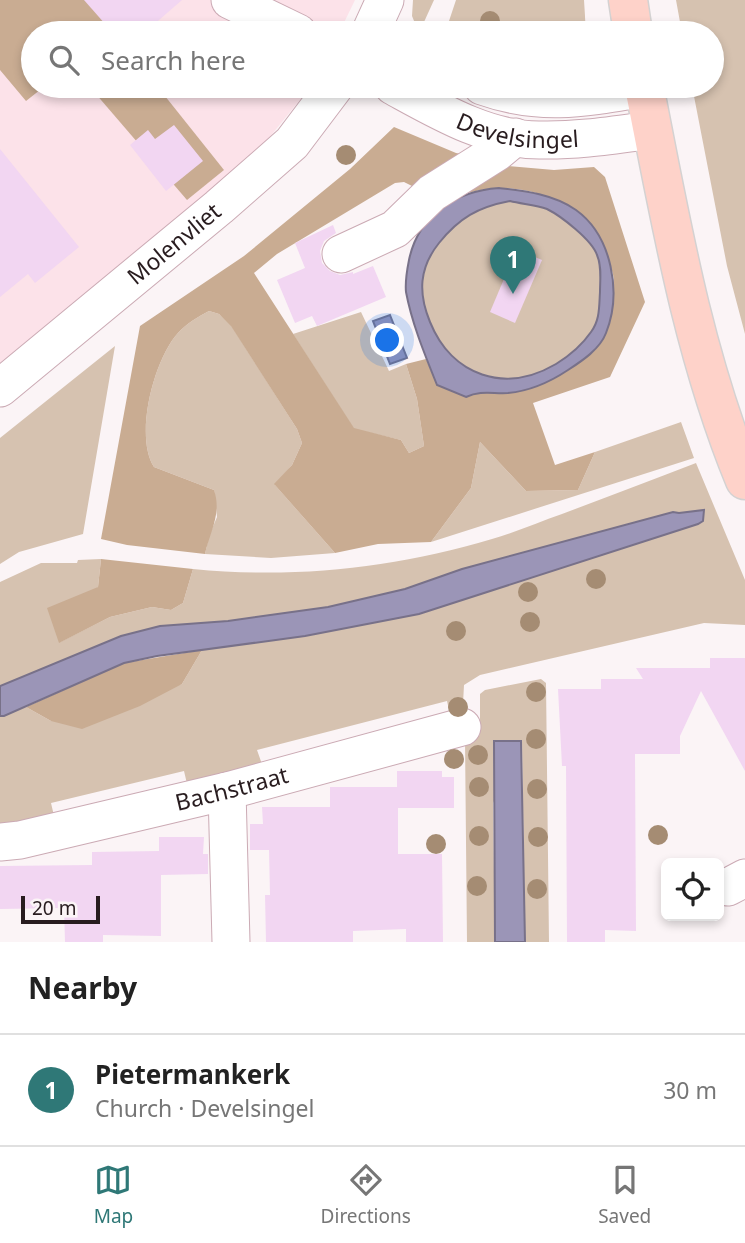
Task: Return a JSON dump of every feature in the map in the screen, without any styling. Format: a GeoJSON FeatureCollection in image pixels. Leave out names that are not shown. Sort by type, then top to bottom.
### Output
{"type":"FeatureCollection","features":[{"type":"Feature","properties":{"kind":"main road"},"geometry":{"type":"LineString","coordinates":[[628,0],[631,21]]}},
{"type":"Feature","properties":{"kind":"main road"},"geometry":{"type":"LineString","coordinates":[[647,98],[690,306],[710,378],[745,480]]}},
{"type":"Feature","properties":{"kind":"street"},"geometry":{"type":"LineString","coordinates":[[230,0],[273,21]]}},
{"type":"Feature","properties":{"kind":"street","name":"Molenvliet"},"geometry":{"type":"LineString","coordinates":[[0,388],[292,142],[326,98]]}},
{"type":"Feature","properties":{"kind":"street","name":"Develsingel"},"geometry":{"type":"LineString","coordinates":[[417,98],[468,124],[537,140],[596,138],[652,130]]}},
{"type":"Feature","properties":{"kind":"street","name":"Develsingel"},"geometry":{"type":"LineString","coordinates":[[542,98],[564,98]]}},
{"type":"Feature","properties":{"kind":"street"},"geometry":{"type":"LineString","coordinates":[[341,254],[395,229],[432,193],[497,152],[515,137]]}},
{"type":"Feature","properties":{"kind":"street","name":"Bachstraat"},"geometry":{"type":"LineString","coordinates":[[0,842],[20,840],[227,791],[462,727]]}},
{"type":"Feature","properties":{"kind":"street"},"geometry":{"type":"LineString","coordinates":[[227,791],[231,942]]}},
{"type":"Feature","properties":{"kind":"shaded area"},"geometry":{"type":"Polygon","coordinates":[[[0,0],[355,0],[345,21],[21,21],[21,98],[301,98],[239,175],[0,370],[0,0]]]}},
{"type":"Feature","properties":{"kind":"shaded area"},"geometry":{"type":"Polygon","coordinates":[[[0,0],[87,0],[104,21],[21,21],[21,95],[0,70],[0,0]]]}},
{"type":"Feature","properties":{"kind":"shaded area"},"geometry":{"type":"Polygon","coordinates":[[[413,0],[434,0],[424,21],[414,21],[413,0]]]}},
{"type":"Feature","properties":{"kind":"shaded area"},"geometry":{"type":"Polygon","coordinates":[[[456,0],[584,0],[585,21],[449,21],[456,0]]]}},
{"type":"Feature","properties":{"kind":"shaded area"},"geometry":{"type":"Polygon","coordinates":[[[676,0],[745,0],[745,334],[727,266],[694,98],[724,98],[724,21],[680,21],[676,0]]]}},
{"type":"Feature","properties":{"kind":"shaded area"},"geometry":{"type":"Polygon","coordinates":[[[99,98],[167,98],[224,170],[187,200],[99,98]]]}},
{"type":"Feature","properties":{"kind":"shaded area"},"geometry":{"type":"Polygon","coordinates":[[[394,127],[456,153],[480,158],[414,187],[404,182],[395,183],[277,254],[254,273],[354,428],[401,440],[409,453],[424,446],[417,399],[406,364],[426,359],[437,385],[476,392],[507,393],[596,349],[613,287],[612,270],[597,236],[575,211],[561,203],[529,191],[496,188],[449,198],[496,165],[554,170],[594,167],[605,177],[645,302],[610,377],[533,403],[555,465],[595,452],[578,490],[526,491],[480,442],[471,488],[431,542],[378,544],[335,553],[274,484],[292,465],[302,443],[297,429],[231,326],[219,314],[209,311],[189,323],[169,345],[155,379],[146,418],[148,453],[154,467],[214,490],[216,515],[205,554],[127,545],[101,539],[140,326],[244,256],[350,169],[394,127]]]}},
{"type":"Feature","properties":{"kind":"shaded area"},"geometry":{"type":"Polygon","coordinates":[[[499,188],[539,194],[576,210],[588,221],[606,250],[613,283],[613,301],[611,317],[600,344],[561,374],[524,390],[466,397],[437,385],[412,316],[406,280],[414,244],[430,219],[454,200],[483,190],[499,188]],[[510,201],[479,210],[454,227],[432,252],[422,281],[430,322],[452,356],[466,367],[500,378],[518,378],[537,373],[561,361],[591,332],[599,308],[600,264],[589,242],[547,209],[510,201]]]}},
{"type":"Feature","properties":{"kind":"shaded area"},"geometry":{"type":"Polygon","coordinates":[[[510,201],[547,209],[589,242],[600,264],[599,303],[594,327],[584,341],[566,357],[537,373],[518,378],[500,378],[466,367],[452,356],[430,322],[422,281],[432,252],[454,227],[479,210],[510,201]]]}},
{"type":"Feature","properties":{"kind":"shaded area"},"geometry":{"type":"Polygon","coordinates":[[[209,311],[219,314],[231,325],[297,429],[302,443],[292,465],[275,485],[335,553],[271,558],[205,554],[217,517],[214,490],[154,467],[148,453],[146,418],[161,361],[178,333],[209,311]]]}},
{"type":"Feature","properties":{"kind":"shaded area"},"geometry":{"type":"Polygon","coordinates":[[[361,312],[389,371],[406,364],[417,399],[424,446],[409,453],[401,440],[354,429],[293,334],[361,312]]]}},
{"type":"Feature","properties":{"kind":"shaded area"},"geometry":{"type":"Polygon","coordinates":[[[390,315],[407,358],[390,364],[373,321],[390,315]]]}},
{"type":"Feature","properties":{"kind":"shaded area"},"geometry":{"type":"Polygon","coordinates":[[[115,346],[83,534],[19,552],[0,564],[0,438],[115,346]]]}},
{"type":"Feature","properties":{"kind":"shaded area"},"geometry":{"type":"Polygon","coordinates":[[[681,422],[694,458],[431,542],[471,488],[480,442],[526,491],[578,490],[595,452],[681,422]]]}},
{"type":"Feature","properties":{"kind":"shaded area"},"geometry":{"type":"Polygon","coordinates":[[[696,463],[745,580],[745,625],[704,623],[480,675],[464,685],[462,723],[451,719],[447,701],[257,750],[263,767],[188,788],[184,771],[51,803],[55,820],[0,830],[0,716],[26,707],[51,721],[182,684],[202,650],[305,636],[419,614],[698,524],[703,510],[673,512],[462,569],[405,589],[328,607],[228,621],[160,626],[121,636],[0,686],[0,582],[41,563],[77,563],[78,560],[101,559],[98,587],[60,642],[110,617],[152,607],[171,610],[183,603],[193,569],[307,572],[419,557],[510,533],[696,463]]]}},
{"type":"Feature","properties":{"kind":"shaded area"},"geometry":{"type":"Polygon","coordinates":[[[704,510],[703,521],[698,524],[419,614],[305,636],[124,663],[0,716],[0,686],[121,636],[160,626],[228,621],[328,607],[405,589],[462,569],[673,512],[704,510]]]}},
{"type":"Feature","properties":{"kind":"shaded area"},"geometry":{"type":"Polygon","coordinates":[[[101,559],[193,569],[183,603],[171,610],[152,607],[110,617],[59,643],[47,608],[98,587],[101,559]]]}},
{"type":"Feature","properties":{"kind":"shaded area"},"geometry":{"type":"Polygon","coordinates":[[[202,650],[182,684],[140,706],[82,729],[51,721],[26,707],[124,663],[202,650]]]}},
{"type":"Feature","properties":{"kind":"shaded area"},"geometry":{"type":"Polygon","coordinates":[[[541,679],[546,683],[549,942],[525,942],[522,741],[493,803],[495,942],[467,942],[465,740],[480,735],[480,694],[485,690],[541,679]]]}},
{"type":"Feature","properties":{"kind":"shaded area"},"geometry":{"type":"Polygon","coordinates":[[[494,741],[521,741],[525,942],[495,942],[494,741]]]}},
{"type":"Feature","properties":{"kind":"building"},"geometry":{"type":"Polygon","coordinates":[[[84,0],[182,0],[158,21],[102,21],[84,0]]]}},
{"type":"Feature","properties":{"kind":"building"},"geometry":{"type":"Polygon","coordinates":[[[174,125],[203,161],[166,191],[130,145],[148,130],[155,139],[174,125]]]}},
{"type":"Feature","properties":{"kind":"building"},"geometry":{"type":"Polygon","coordinates":[[[0,149],[79,247],[35,283],[28,274],[0,297],[0,149]]]}},
{"type":"Feature","properties":{"kind":"building"},"geometry":{"type":"Polygon","coordinates":[[[333,225],[336,233],[324,241],[320,251],[322,263],[330,271],[340,275],[353,274],[373,266],[386,297],[317,326],[312,316],[295,323],[277,280],[305,268],[295,243],[333,225]]]}},
{"type":"Feature","properties":{"kind":"building"},"geometry":{"type":"Polygon","coordinates":[[[523,252],[542,260],[515,323],[490,312],[512,260],[523,252]]]}},
{"type":"Feature","properties":{"kind":"building"},"geometry":{"type":"Polygon","coordinates":[[[710,658],[745,658],[745,771],[701,691],[680,736],[680,754],[635,754],[636,931],[605,930],[605,942],[567,942],[566,766],[562,766],[558,689],[601,689],[601,679],[643,679],[636,668],[710,668],[710,658]]]}},
{"type":"Feature","properties":{"kind":"building"},"geometry":{"type":"Polygon","coordinates":[[[397,771],[442,771],[442,777],[454,777],[454,808],[398,808],[398,854],[442,854],[443,942],[406,942],[406,929],[353,931],[353,942],[266,942],[265,895],[270,895],[269,850],[250,850],[250,824],[263,824],[262,807],[330,807],[330,787],[397,787],[397,771]]]}},
{"type":"Feature","properties":{"kind":"building"},"geometry":{"type":"Polygon","coordinates":[[[159,837],[204,837],[203,854],[208,854],[208,874],[161,875],[161,936],[103,935],[103,942],[65,942],[64,908],[0,909],[0,866],[92,865],[92,852],[159,851],[159,837]]]}},
{"type":"Feature","properties":{"kind":"place","name":"Pietermankerk"},"geometry":{"type":"Point","coordinates":[513,294]}}]}
